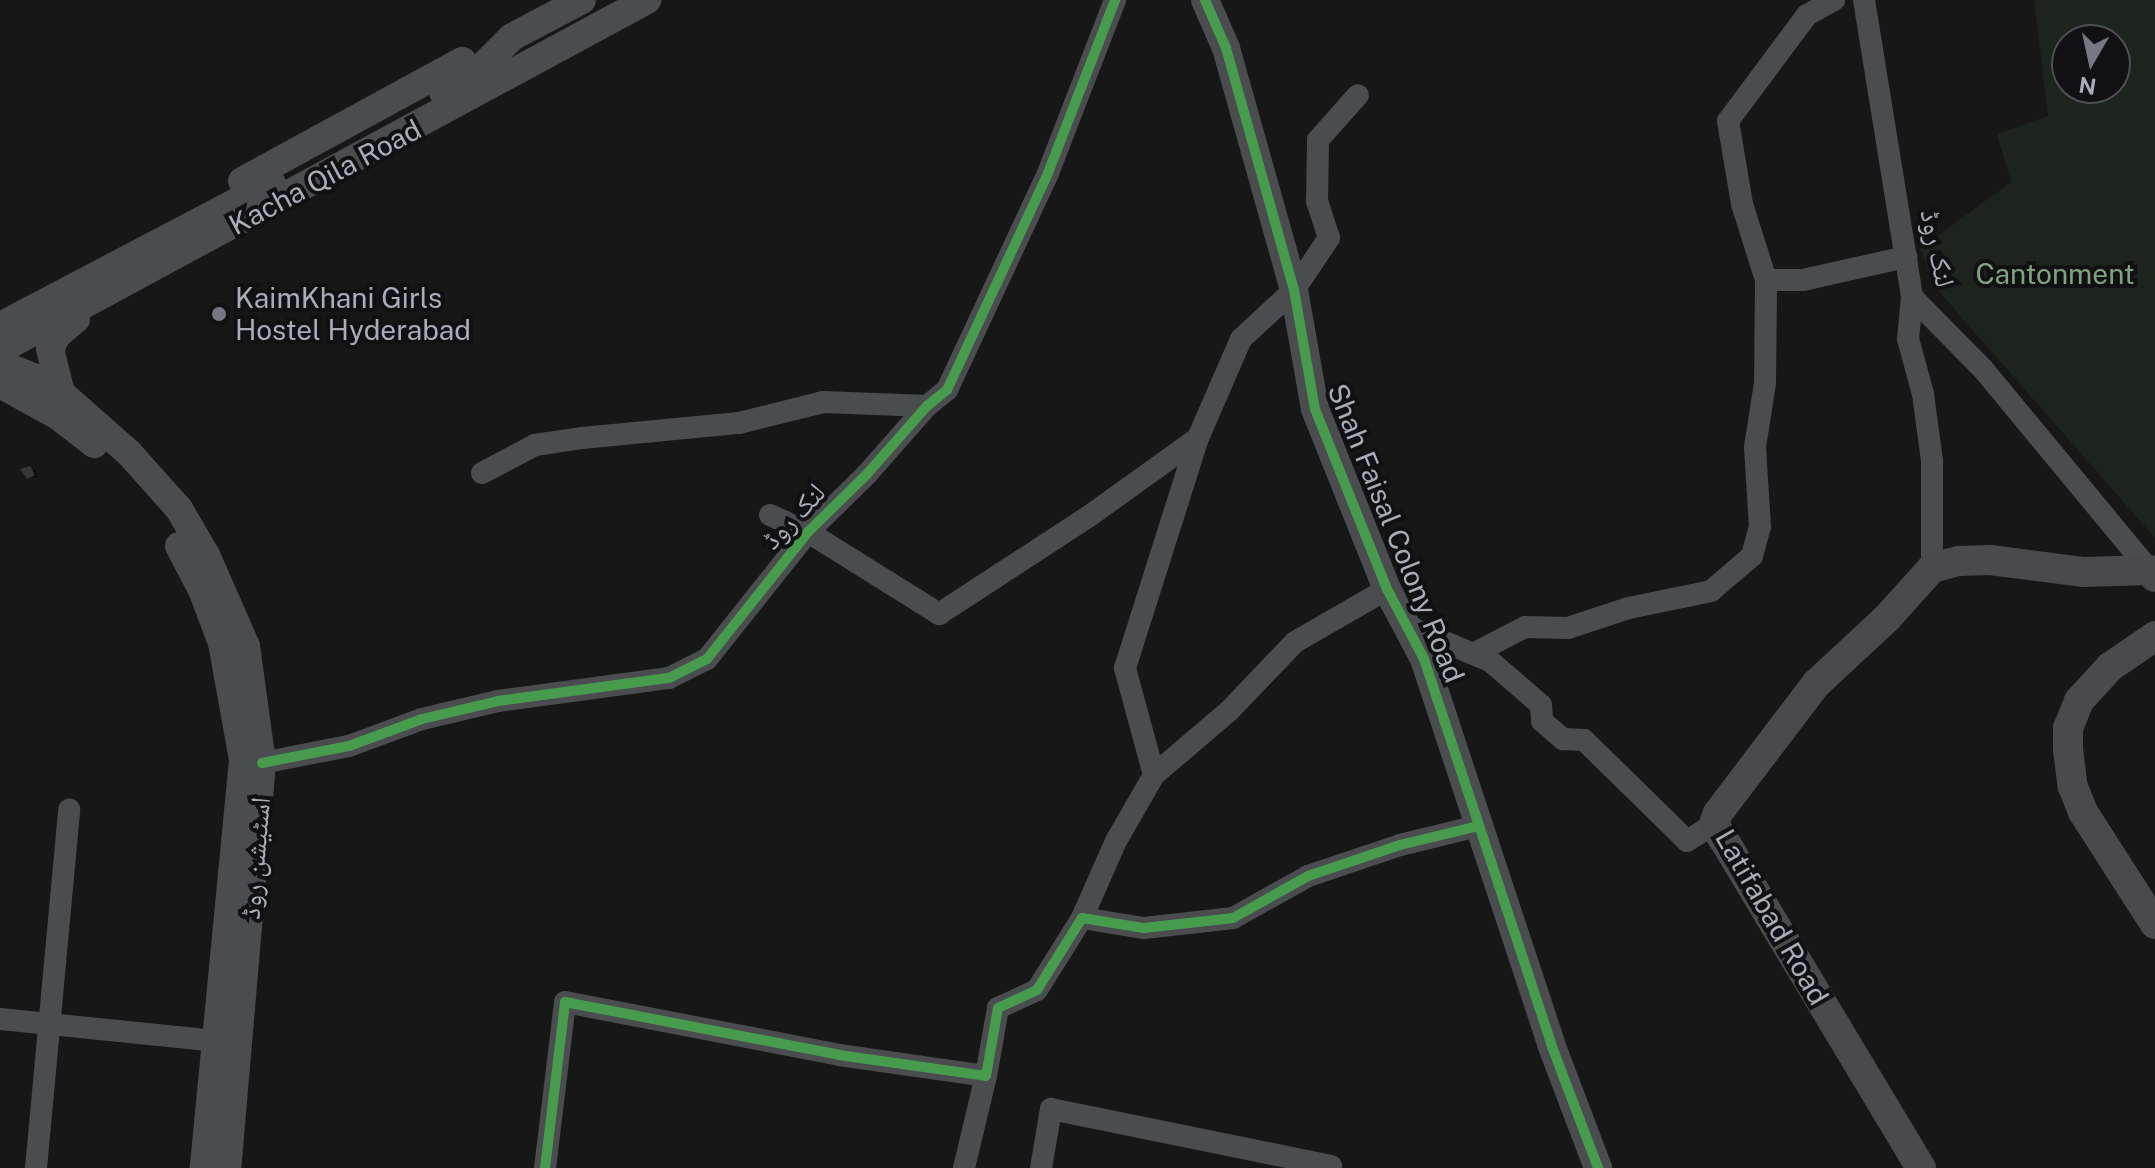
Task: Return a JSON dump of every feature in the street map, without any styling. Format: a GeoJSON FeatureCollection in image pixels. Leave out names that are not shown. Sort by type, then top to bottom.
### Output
{"type":"FeatureCollection","features":[{"type":"Feature","properties":{"kind":"main road"},"geometry":{"type":"LineString","coordinates":[[1932,568],[1959,561],[1990,560],[2084,572],[2152,574]]}},
{"type":"Feature","properties":{"kind":"main road","name":"Latifabad Road"},"geometry":{"type":"LineString","coordinates":[[1921,1168],[1714,824],[1718,813],[1816,684],[1887,618],[1932,568]]}},
{"type":"Feature","properties":{"kind":"main road"},"geometry":{"type":"LineString","coordinates":[[2155,636],[2110,667],[2079,701],[2068,728],[2073,787],[2083,812],[2155,924]]}},
{"type":"Feature","properties":{"kind":"street","name":"Kacha Qila Road"},"geometry":{"type":"LineString","coordinates":[[0,306],[139,237],[582,0]]}},
{"type":"Feature","properties":{"kind":"street","name":"Kacha Qila Road"},"geometry":{"type":"LineString","coordinates":[[0,350],[647,0]]}},
{"type":"Feature","properties":{"kind":"street","name":"لنک روڈ"},"geometry":{"type":"LineString","coordinates":[[262,763],[349,746],[422,719],[498,701],[669,678],[707,659],[808,532],[867,474],[927,406],[947,390],[1048,173],[1115,0]]}},
{"type":"Feature","properties":{"kind":"street","name":"Shah Faisal Colony Road"},"geometry":{"type":"LineString","coordinates":[[1205,0],[1226,48],[1294,290],[1315,409],[1387,589],[1424,659],[1551,1044],[1598,1168]]}},
{"type":"Feature","properties":{"kind":"street"},"geometry":{"type":"LineString","coordinates":[[1475,653],[1525,627],[1568,628],[1629,608],[1711,591],[1752,556],[1760,527],[1755,447],[1765,383],[1766,280],[1742,204],[1728,121],[1807,15],[1834,0]]}},
{"type":"Feature","properties":{"kind":"street","name":"لنک روڈ"},"geometry":{"type":"LineString","coordinates":[[1863,0],[1912,297],[1983,369],[2152,574]]}},
{"type":"Feature","properties":{"kind":"street"},"geometry":{"type":"LineString","coordinates":[[0,326],[463,80],[512,37]]}},
{"type":"Feature","properties":{"kind":"street"},"geometry":{"type":"LineString","coordinates":[[463,80],[534,63]]}},
{"type":"Feature","properties":{"kind":"street"},"geometry":{"type":"LineString","coordinates":[[1154,775],[1125,668],[1198,438],[1241,339],[1294,290],[1329,238],[1317,200],[1318,140],[1358,95]]}},
{"type":"Feature","properties":{"kind":"street"},"geometry":{"type":"LineString","coordinates":[[1766,280],[1803,280],[1906,257]]}},
{"type":"Feature","properties":{"kind":"street"},"geometry":{"type":"LineString","coordinates":[[61,393],[50,355],[52,344],[71,323],[112,292]]}},
{"type":"Feature","properties":{"kind":"street"},"geometry":{"type":"LineString","coordinates":[[1912,297],[1908,339],[1923,394],[1932,461],[1932,568]]}},
{"type":"Feature","properties":{"kind":"street","name":"اسٹیشن روڈ"},"geometry":{"type":"LineString","coordinates":[[0,364],[36,378],[61,393],[129,453],[192,530],[221,585],[246,646],[262,763],[227,1168]]}},
{"type":"Feature","properties":{"kind":"street","name":"اسٹیشن روڈ"},"geometry":{"type":"LineString","coordinates":[[0,384],[58,416],[127,474],[181,549],[218,631],[241,742],[243,773],[204,1168]]}},
{"type":"Feature","properties":{"kind":"street"},"geometry":{"type":"LineString","coordinates":[[482,473],[535,445],[739,423],[823,402],[927,406]]}},
{"type":"Feature","properties":{"kind":"street"},"geometry":{"type":"LineString","coordinates":[[770,515],[808,532],[939,614],[1088,517],[1198,438]]}},
{"type":"Feature","properties":{"kind":"street"},"geometry":{"type":"LineString","coordinates":[[964,1168],[998,1008],[1037,990],[1082,918],[1116,841],[1154,775],[1229,711],[1295,642],[1387,589]]}},
{"type":"Feature","properties":{"kind":"street"},"geometry":{"type":"LineString","coordinates":[[1409,627],[1490,661],[1541,705],[1542,721],[1563,739],[1584,740],[1687,841],[1714,824]]}},
{"type":"Feature","properties":{"kind":"street"},"geometry":{"type":"LineString","coordinates":[[36,1168],[69,810]]}},
{"type":"Feature","properties":{"kind":"street"},"geometry":{"type":"LineString","coordinates":[[1082,918],[1144,928],[1233,918],[1308,876],[1400,845],[1478,826]]}},
{"type":"Feature","properties":{"kind":"street"},"geometry":{"type":"LineString","coordinates":[[545,1168],[565,1002],[839,1055],[986,1076]]}},
{"type":"Feature","properties":{"kind":"street"},"geometry":{"type":"LineString","coordinates":[[0,1019],[216,1041]]}},
{"type":"Feature","properties":{"kind":"street"},"geometry":{"type":"LineString","coordinates":[[1041,1168],[1051,1109],[1306,1165],[1331,1166]]}},
{"type":"Feature","properties":{"kind":"green space","name":"Cantonment"},"geometry":{"type":"Polygon","coordinates":[[[2034,0],[2155,0],[2155,538],[1935,287],[1920,249],[2011,182],[1997,134],[2048,116],[2034,0]]]}},
{"type":"Feature","properties":{"kind":"building"},"geometry":{"type":"Polygon","coordinates":[[[30,466],[35,475],[27,479],[20,469],[30,466]]]}},
{"type":"Feature","properties":{"kind":"cycle path"},"geometry":{"type":"LineString","coordinates":[[262,763],[349,746],[422,719],[498,701],[669,678],[707,659],[808,532],[867,474],[927,406],[947,390],[1048,173],[1115,0]]}},
{"type":"Feature","properties":{"kind":"cycle path"},"geometry":{"type":"LineString","coordinates":[[1205,0],[1226,48],[1294,290],[1315,409],[1387,589],[1424,659],[1551,1044],[1598,1168]]}},
{"type":"Feature","properties":{"kind":"cycle path"},"geometry":{"type":"LineString","coordinates":[[545,1168],[565,1002],[839,1055],[986,1076],[998,1008],[1037,990],[1082,918],[1144,928],[1233,918],[1308,876],[1400,845],[1478,826]]}},
{"type":"Feature","properties":{"kind":"place","name":"KaimKhani Girls Hostel Hyderabad"},"geometry":{"type":"Point","coordinates":[219,314]}}]}
